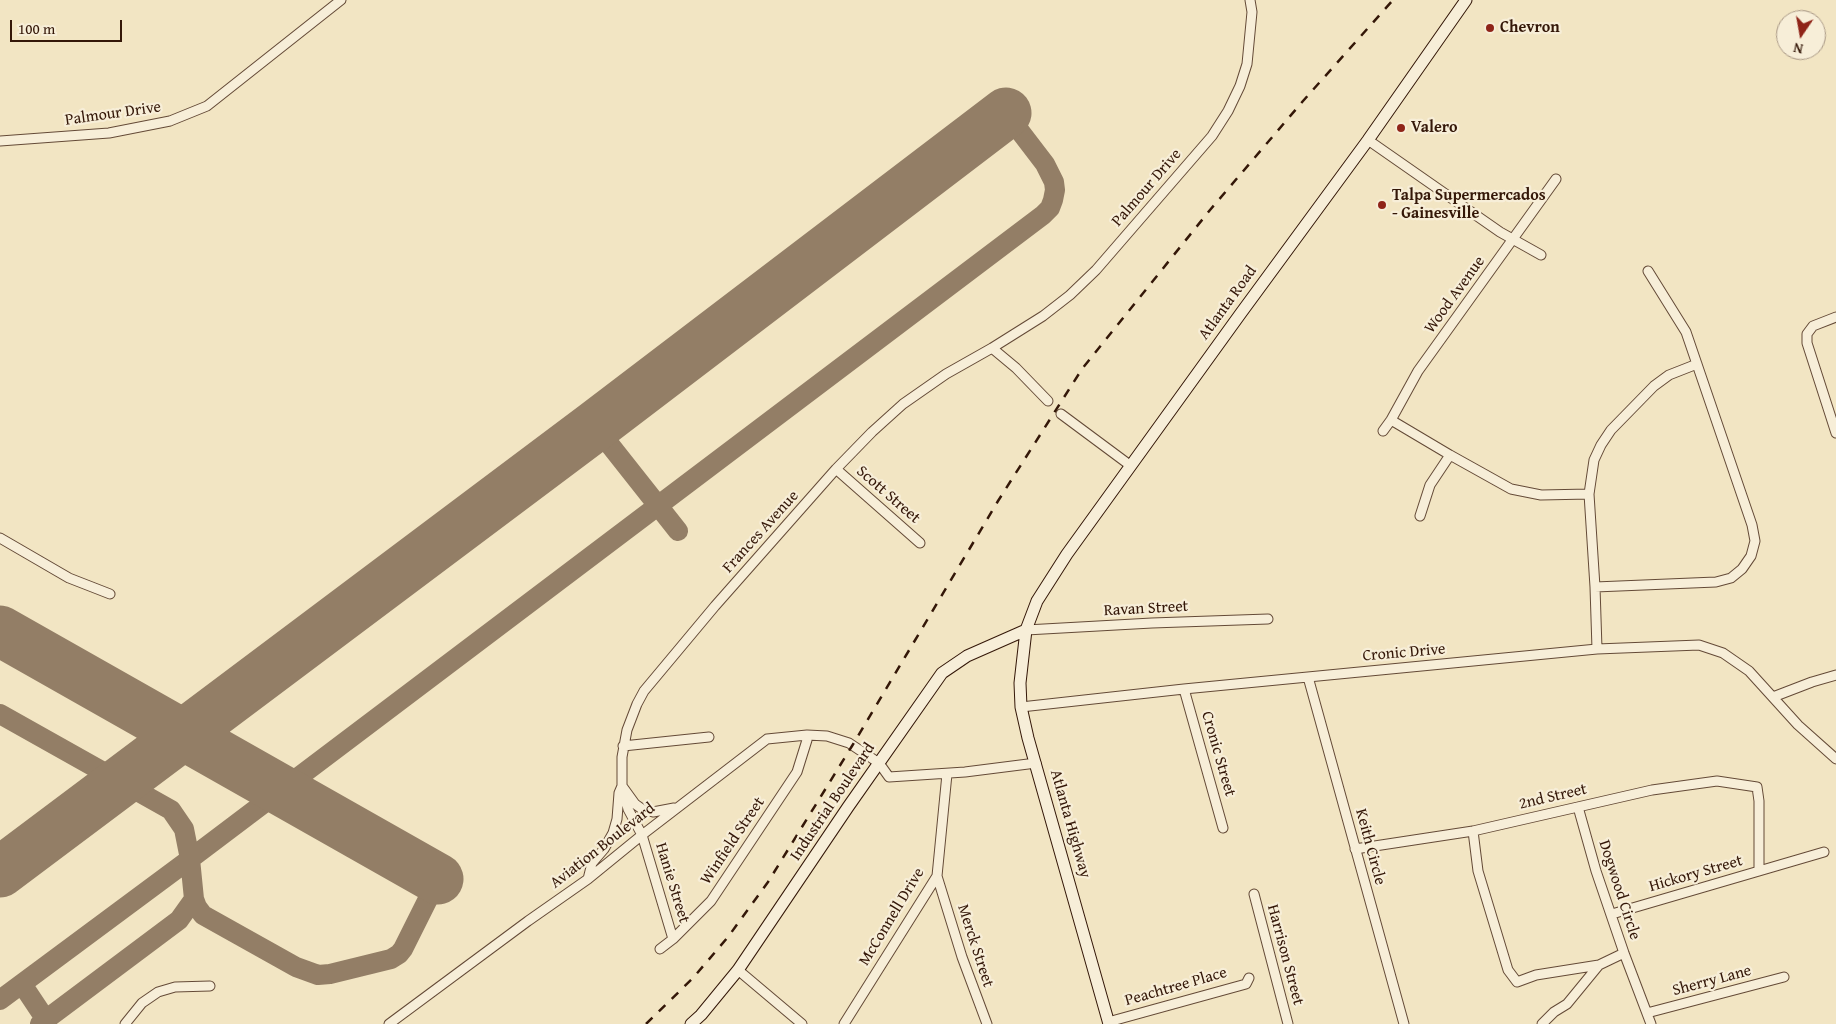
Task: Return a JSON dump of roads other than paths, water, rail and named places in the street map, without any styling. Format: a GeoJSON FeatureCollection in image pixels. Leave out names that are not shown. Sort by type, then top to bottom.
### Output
{"type":"FeatureCollection","features":[{"type":"Feature","properties":{"kind":"main road","name":"Atlanta Road"},"geometry":{"type":"LineString","coordinates":[[1026,630],[1037,601],[1067,554],[1368,140],[1466,0]]}},
{"type":"Feature","properties":{"kind":"main road","name":"Atlanta Highway"},"geometry":{"type":"LineString","coordinates":[[1026,630],[1020,683],[1021,707],[1109,1023]]}},
{"type":"Feature","properties":{"kind":"main road","name":"Industrial Boulevard"},"geometry":{"type":"LineString","coordinates":[[691,1024],[701,1015],[738,970],[942,673],[967,656],[1026,630]]}},
{"type":"Feature","properties":{"kind":"street","name":"Palmour Drive"},"geometry":{"type":"LineString","coordinates":[[0,141],[109,133],[170,121],[207,106],[341,0]]}},
{"type":"Feature","properties":{"kind":"street","name":"Palmour Drive"},"geometry":{"type":"LineString","coordinates":[[992,348],[1043,316],[1070,295],[1096,270],[1212,136],[1228,111],[1240,86],[1247,64],[1252,12],[1250,0]]}},
{"type":"Feature","properties":{"kind":"street"},"geometry":{"type":"LineString","coordinates":[[1368,140],[1513,240],[1542,256]]}},
{"type":"Feature","properties":{"kind":"street","name":"Wood Avenue"},"geometry":{"type":"LineString","coordinates":[[1383,431],[1418,371],[1556,179]]}},
{"type":"Feature","properties":{"kind":"street"},"geometry":{"type":"LineString","coordinates":[[1595,587],[1716,582],[1731,578],[1742,569],[1751,556],[1755,541],[1752,525],[1686,332],[1648,271]]}},
{"type":"Feature","properties":{"kind":"street"},"geometry":{"type":"LineString","coordinates":[[1836,317],[1812,326],[1807,334],[1807,343],[1836,433]]}},
{"type":"Feature","properties":{"kind":"street"},"geometry":{"type":"LineString","coordinates":[[992,348],[1016,368],[1048,401]]}},
{"type":"Feature","properties":{"kind":"street","name":"Frances Avenue"},"geometry":{"type":"LineString","coordinates":[[642,835],[628,809],[622,786],[623,746],[626,730],[636,704],[649,684],[836,469],[872,432],[904,404],[946,374],[992,348]]}},
{"type":"Feature","properties":{"kind":"street"},"geometry":{"type":"LineString","coordinates":[[1597,650],[1589,494],[1594,460],[1600,445],[1611,430],[1654,386],[1669,376],[1696,364]]}},
{"type":"Feature","properties":{"kind":"street"},"geometry":{"type":"LineString","coordinates":[[1061,414],[1130,466]]}},
{"type":"Feature","properties":{"kind":"street"},"geometry":{"type":"LineString","coordinates":[[1391,420],[1511,489],[1541,495],[1589,494]]}},
{"type":"Feature","properties":{"kind":"street"},"geometry":{"type":"LineString","coordinates":[[1420,516],[1430,486],[1450,455]]}},
{"type":"Feature","properties":{"kind":"street","name":"Scott Street"},"geometry":{"type":"LineString","coordinates":[[836,469],[920,543]]}},
{"type":"Feature","properties":{"kind":"street"},"geometry":{"type":"LineString","coordinates":[[0,538],[69,578],[110,594]]}},
{"type":"Feature","properties":{"kind":"street","name":"Ravan Street"},"geometry":{"type":"LineString","coordinates":[[1026,630],[1268,619]]}},
{"type":"Feature","properties":{"kind":"street","name":"Cronic Drive"},"geometry":{"type":"LineString","coordinates":[[1021,707],[1184,689],[1597,650],[1698,646],[1723,653],[1749,672],[1798,726],[1836,760]]}},
{"type":"Feature","properties":{"kind":"street"},"geometry":{"type":"LineString","coordinates":[[1773,697],[1836,675]]}},
{"type":"Feature","properties":{"kind":"street","name":"Keith Circle"},"geometry":{"type":"LineString","coordinates":[[1308,677],[1404,1024]]}},
{"type":"Feature","properties":{"kind":"street","name":"Cronic Street"},"geometry":{"type":"LineString","coordinates":[[1184,689],[1223,828]]}},
{"type":"Feature","properties":{"kind":"street","name":"Aviation Boulevard"},"geometry":{"type":"LineString","coordinates":[[389,1024],[588,879],[767,739],[806,735],[827,736],[849,743],[879,763]]}},
{"type":"Feature","properties":{"kind":"street","name":"Winfield Street"},"geometry":{"type":"LineString","coordinates":[[660,949],[674,939],[711,901],[797,772],[807,740],[806,735]]}},
{"type":"Feature","properties":{"kind":"street"},"geometry":{"type":"LineString","coordinates":[[623,746],[709,737]]}},
{"type":"Feature","properties":{"kind":"street"},"geometry":{"type":"LineString","coordinates":[[879,763],[889,777],[947,774],[1036,763]]}},
{"type":"Feature","properties":{"kind":"street","name":"McConnell Drive"},"geometry":{"type":"LineString","coordinates":[[844,1024],[937,876],[947,774]]}},
{"type":"Feature","properties":{"kind":"street","name":"2nd Street"},"geometry":{"type":"LineString","coordinates":[[1355,849],[1473,831],[1652,790],[1717,781],[1756,787]]}},
{"type":"Feature","properties":{"kind":"street"},"geometry":{"type":"LineString","coordinates":[[622,786],[634,804],[642,809],[653,812],[679,806]]}},
{"type":"Feature","properties":{"kind":"street","name":"Frances Avenue"},"geometry":{"type":"LineString","coordinates":[[588,879],[592,863],[604,849],[612,834],[617,819],[618,793],[622,786]]}},
{"type":"Feature","properties":{"kind":"street","name":"Hickory Street"},"geometry":{"type":"LineString","coordinates":[[1756,787],[1759,801],[1759,871]]}},
{"type":"Feature","properties":{"kind":"street","name":"Dogwood Circle"},"geometry":{"type":"LineString","coordinates":[[1473,831],[1478,871],[1508,970],[1517,982],[1536,975],[1599,965],[1624,954],[1596,871],[1578,807]]}},
{"type":"Feature","properties":{"kind":"street","name":"Hanie Street"},"geometry":{"type":"LineString","coordinates":[[642,835],[674,939]]}},
{"type":"Feature","properties":{"kind":"street","name":"Hickory Street"},"geometry":{"type":"LineString","coordinates":[[1612,914],[1824,852]]}},
{"type":"Feature","properties":{"kind":"street","name":"Merck Street"},"geometry":{"type":"LineString","coordinates":[[937,876],[962,957],[987,1024]]}},
{"type":"Feature","properties":{"kind":"street","name":"Harrison Street"},"geometry":{"type":"LineString","coordinates":[[1254,894],[1288,1024]]}},
{"type":"Feature","properties":{"kind":"street"},"geometry":{"type":"LineString","coordinates":[[1624,954],[1651,1024]]}},
{"type":"Feature","properties":{"kind":"street"},"geometry":{"type":"LineString","coordinates":[[1542,1024],[1554,1012],[1566,1004],[1599,965]]}},
{"type":"Feature","properties":{"kind":"street"},"geometry":{"type":"LineString","coordinates":[[738,970],[802,1024]]}},
{"type":"Feature","properties":{"kind":"street","name":"Sherry Lane"},"geometry":{"type":"LineString","coordinates":[[1647,1013],[1784,977]]}},
{"type":"Feature","properties":{"kind":"street","name":"Peachtree Place"},"geometry":{"type":"LineString","coordinates":[[1109,1023],[1246,984],[1249,978]]}},
{"type":"Feature","properties":{"kind":"street"},"geometry":{"type":"LineString","coordinates":[[125,1024],[142,1003],[158,992],[175,987],[210,986]]}},
{"type":"Feature","properties":{"kind":"railway"},"geometry":{"type":"LineString","coordinates":[[646,1024],[693,978],[728,937],[768,882],[852,746],[998,501],[1082,369],[1210,210],[1393,0]]}},
{"type":"Feature","properties":{"kind":"place","name":"Chevron"},"geometry":{"type":"Point","coordinates":[1490,28]}},
{"type":"Feature","properties":{"kind":"place","name":"Valero"},"geometry":{"type":"Point","coordinates":[1401,128]}},
{"type":"Feature","properties":{"kind":"place","name":"Talpa Supermercados - Gainesville"},"geometry":{"type":"Point","coordinates":[1382,205]}}]}
